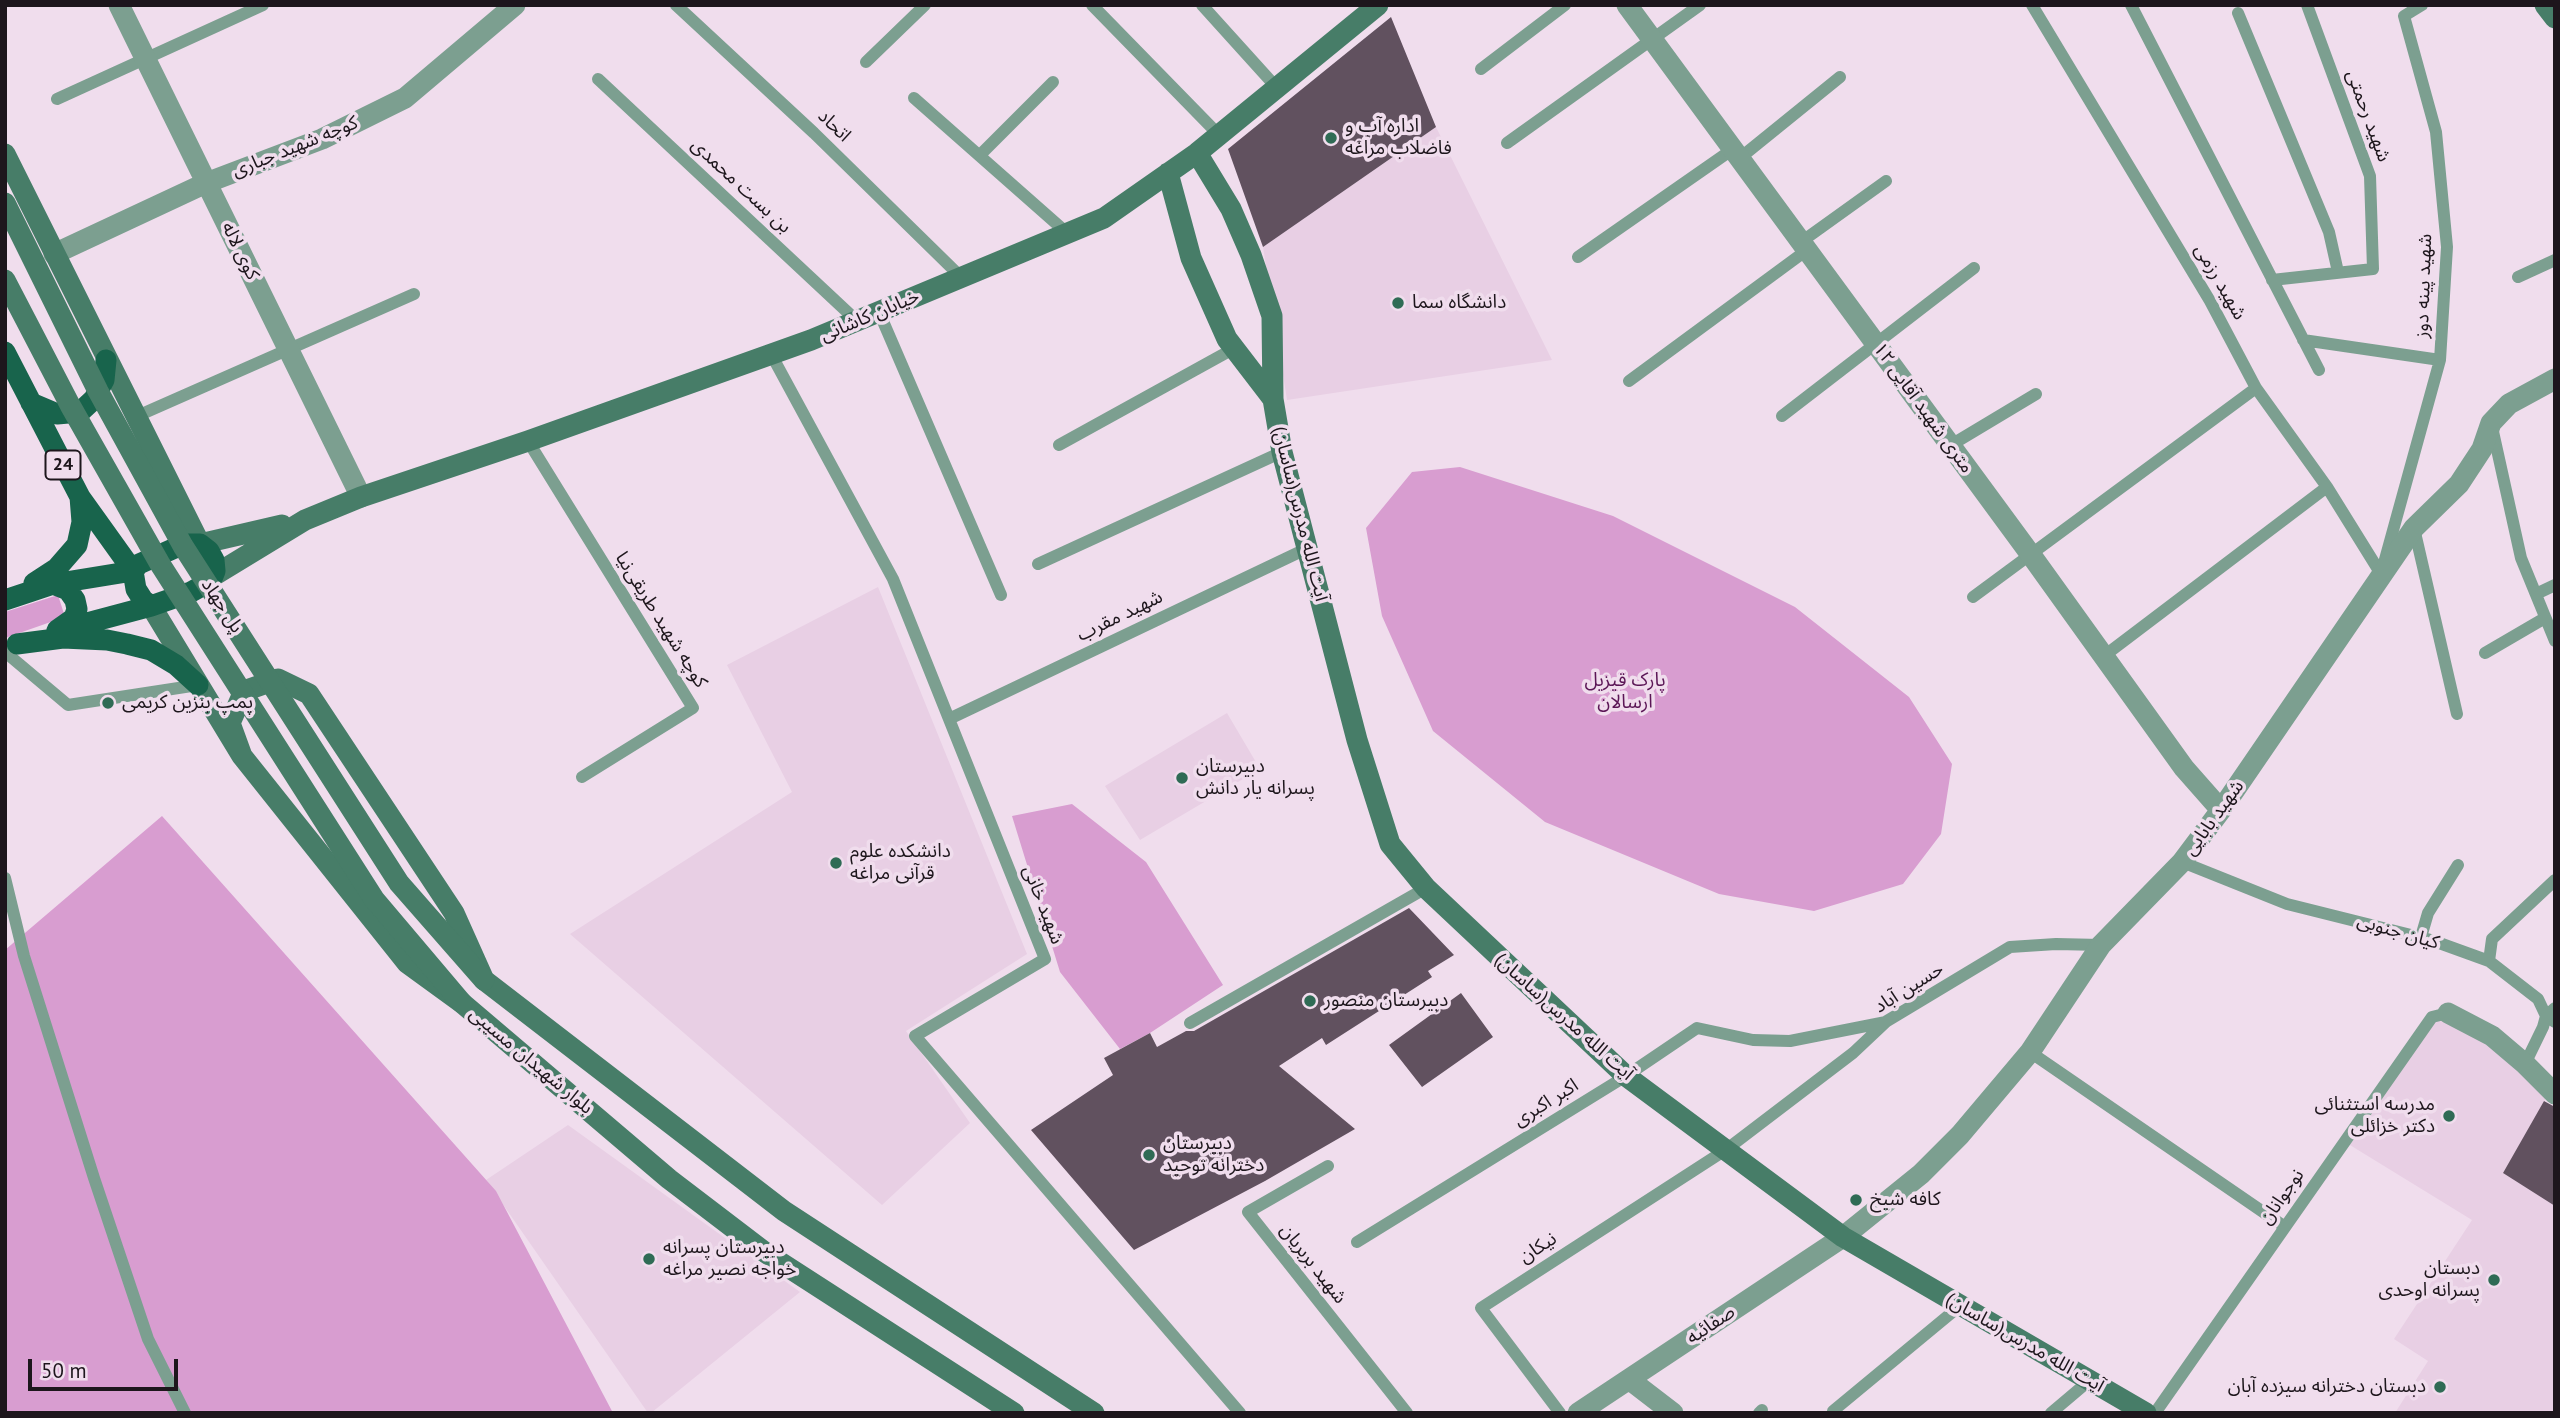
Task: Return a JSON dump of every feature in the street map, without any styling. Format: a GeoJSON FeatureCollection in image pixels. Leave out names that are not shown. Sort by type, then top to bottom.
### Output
{"type":"FeatureCollection","features":[{"type":"Feature","properties":{"kind":"main road"},"geometry":{"type":"LineString","coordinates":[[2545,5],[2555,18]]}},
{"type":"Feature","properties":{"kind":"main road","name":"خیابان کاشانی"},"geometry":{"type":"LineString","coordinates":[[213,576],[305,520],[361,497],[528,441],[771,354],[1104,218],[1197,153],[1370,7]]}},
{"type":"Feature","properties":{"kind":"main road","name":"آیت الله مدرس(ساسان)"},"geometry":{"type":"LineString","coordinates":[[1197,153],[1231,209],[1251,255],[1272,316],[1273,398],[1282,452],[1357,740],[1390,844],[1426,888],[1626,1076],[1843,1237],[2146,1413]]}},
{"type":"Feature","properties":{"kind":"main road"},"geometry":{"type":"LineString","coordinates":[[5,154],[200,544],[209,551],[214,560],[215,571],[209,582],[191,592],[9,648]]}},
{"type":"Feature","properties":{"kind":"main road","name":"آیت الله مدرس(ساسان)"},"geometry":{"type":"LineString","coordinates":[[1168,173],[1191,258],[1233,349],[1273,398]]}},
{"type":"Feature","properties":{"kind":"main road","name":"پل جهاد"},"geometry":{"type":"LineString","coordinates":[[5,203],[99,391],[183,547],[399,883],[484,980]]}},
{"type":"Feature","properties":{"kind":"main road","name":"پل جهاد"},"geometry":{"type":"LineString","coordinates":[[5,280],[70,405],[160,564],[373,899],[462,1003]]}},
{"type":"Feature","properties":{"kind":"main road","name":"24"},"geometry":{"type":"LineString","coordinates":[[5,352],[80,497],[133,571],[136,589],[143,600],[152,606]]}},
{"type":"Feature","properties":{"kind":"main road"},"geometry":{"type":"LineString","coordinates":[[32,403],[57,414],[80,412],[99,391],[104,380],[106,360]]}},
{"type":"Feature","properties":{"kind":"main road"},"geometry":{"type":"LineString","coordinates":[[7,600],[57,568],[77,545],[82,522],[80,497]]}},
{"type":"Feature","properties":{"kind":"main road","name":"خیابان کاشانی"},"geometry":{"type":"LineString","coordinates":[[200,544],[305,520]]}},
{"type":"Feature","properties":{"kind":"main road"},"geometry":{"type":"LineString","coordinates":[[7,600],[52,584],[133,571],[139,564],[167,550],[184,544],[200,544]]}},
{"type":"Feature","properties":{"kind":"main road"},"geometry":{"type":"LineString","coordinates":[[52,584],[68,590],[77,609],[74,618],[55,632]]}},
{"type":"Feature","properties":{"kind":"main road","name":"بلوار شهیدان مسیبی"},"geometry":{"type":"LineString","coordinates":[[152,606],[242,756],[407,963],[462,1003],[669,1179],[766,1253],[1014,1413]]}},
{"type":"Feature","properties":{"kind":"main road"},"geometry":{"type":"LineString","coordinates":[[9,648],[63,638],[107,640],[151,650],[176,665],[198,685]]}},
{"type":"Feature","properties":{"kind":"main road"},"geometry":{"type":"LineString","coordinates":[[242,756],[230,723],[244,691],[278,679],[309,694],[454,913],[484,980]]}},
{"type":"Feature","properties":{"kind":"main road","name":"بلوار شهیدان مسیبی"},"geometry":{"type":"LineString","coordinates":[[484,980],[784,1212],[1094,1413]]}},
{"type":"Feature","properties":{"kind":"street","name":"کوی لاله"},"geometry":{"type":"LineString","coordinates":[[119,5],[361,497]]}},
{"type":"Feature","properties":{"kind":"street","name":"کوچه شهید جباری"},"geometry":{"type":"LineString","coordinates":[[54,254],[206,183],[322,139],[405,98],[515,5]]}},
{"type":"Feature","properties":{"kind":"street","name":"۱۲ متری شهید آقایی"},"geometry":{"type":"LineString","coordinates":[[1627,5],[1951,445],[2184,768],[2221,810]]}},
{"type":"Feature","properties":{"kind":"street","name":"شهید بابایی"},"geometry":{"type":"LineString","coordinates":[[1843,1237],[1921,1174],[1961,1135],[2030,1052],[2101,945],[2182,862],[2221,810],[2414,528],[2459,484],[2482,449],[2491,423],[2509,404],[2555,379]]}},
{"type":"Feature","properties":{"kind":"street"},"geometry":{"type":"LineString","coordinates":[[2448,1013],[2492,1036],[2555,1094]]}},
{"type":"Feature","properties":{"kind":"street","name":"صفائیه"},"geometry":{"type":"LineString","coordinates":[[1578,1413],[1843,1237]]}},
{"type":"Feature","properties":{"kind":"street"},"geometry":{"type":"LineString","coordinates":[[1630,1380],[1673,1413]]}},
{"type":"Feature","properties":{"kind":"lane"},"geometry":{"type":"LineString","coordinates":[[57,99],[263,5]]}},
{"type":"Feature","properties":{"kind":"lane","name":"اتحاد"},"geometry":{"type":"LineString","coordinates":[[676,5],[814,133],[961,278]]}},
{"type":"Feature","properties":{"kind":"lane"},"geometry":{"type":"LineString","coordinates":[[866,62],[925,5]]}},
{"type":"Feature","properties":{"kind":"lane"},"geometry":{"type":"LineString","coordinates":[[1092,5],[1219,135]]}},
{"type":"Feature","properties":{"kind":"lane"},"geometry":{"type":"LineString","coordinates":[[1202,5],[1277,88]]}},
{"type":"Feature","properties":{"kind":"lane"},"geometry":{"type":"LineString","coordinates":[[1481,69],[1565,5]]}},
{"type":"Feature","properties":{"kind":"lane"},"geometry":{"type":"LineString","coordinates":[[1507,143],[1700,5]]}},
{"type":"Feature","properties":{"kind":"lane","name":"شهید رزمی"},"geometry":{"type":"LineString","coordinates":[[2032,5],[2210,301],[2256,388],[2327,487],[2381,574]]}},
{"type":"Feature","properties":{"kind":"lane"},"geometry":{"type":"LineString","coordinates":[[2131,5],[2319,370]]}},
{"type":"Feature","properties":{"kind":"lane","name":"شهید رحمتی"},"geometry":{"type":"LineString","coordinates":[[2272,280],[2373,269],[2370,176],[2307,5]]}},
{"type":"Feature","properties":{"kind":"lane","name":"شهید پینه دوز"},"geometry":{"type":"LineString","coordinates":[[2381,574],[2440,360],[2447,247],[2437,145],[2404,16],[2422,5]]}},
{"type":"Feature","properties":{"kind":"lane"},"geometry":{"type":"LineString","coordinates":[[2238,13],[2329,232],[2337,272]]}},
{"type":"Feature","properties":{"kind":"lane"},"geometry":{"type":"LineString","coordinates":[[1578,257],[1736,154],[1840,77]]}},
{"type":"Feature","properties":{"kind":"lane","name":"بن بست محمدی"},"geometry":{"type":"LineString","coordinates":[[598,79],[857,321]]}},
{"type":"Feature","properties":{"kind":"lane"},"geometry":{"type":"LineString","coordinates":[[980,155],[1053,82]]}},
{"type":"Feature","properties":{"kind":"lane"},"geometry":{"type":"LineString","coordinates":[[914,98],[1067,233]]}},
{"type":"Feature","properties":{"kind":"lane"},"geometry":{"type":"LineString","coordinates":[[1629,381],[1886,181]]}},
{"type":"Feature","properties":{"kind":"lane"},"geometry":{"type":"LineString","coordinates":[[2518,278],[2555,260]]}},
{"type":"Feature","properties":{"kind":"lane"},"geometry":{"type":"LineString","coordinates":[[1782,416],[1974,268]]}},
{"type":"Feature","properties":{"kind":"lane"},"geometry":{"type":"LineString","coordinates":[[135,417],[414,294]]}},
{"type":"Feature","properties":{"kind":"lane"},"geometry":{"type":"LineString","coordinates":[[879,312],[1001,596]]}},
{"type":"Feature","properties":{"kind":"lane"},"geometry":{"type":"LineString","coordinates":[[2303,340],[2440,360]]}},
{"type":"Feature","properties":{"kind":"lane"},"geometry":{"type":"LineString","coordinates":[[1059,445],[1233,349]]}},
{"type":"Feature","properties":{"kind":"lane","name":"شهید خانی"},"geometry":{"type":"LineString","coordinates":[[771,354],[893,579],[1045,959],[915,1036],[1240,1413]]}},
{"type":"Feature","properties":{"kind":"lane"},"geometry":{"type":"LineString","coordinates":[[1973,597],[2256,388]]}},
{"type":"Feature","properties":{"kind":"lane"},"geometry":{"type":"LineString","coordinates":[[1951,445],[2036,394]]}},
{"type":"Feature","properties":{"kind":"lane"},"geometry":{"type":"LineString","coordinates":[[2491,423],[2521,558],[2555,641]]}},
{"type":"Feature","properties":{"kind":"lane","name":"کوچه شهید طریقی‌نیا"},"geometry":{"type":"LineString","coordinates":[[528,441],[693,708],[582,777]]}},
{"type":"Feature","properties":{"kind":"lane"},"geometry":{"type":"LineString","coordinates":[[1038,564],[1282,452]]}},
{"type":"Feature","properties":{"kind":"lane"},"geometry":{"type":"LineString","coordinates":[[2104,656],[2327,487]]}},
{"type":"Feature","properties":{"kind":"lane"},"geometry":{"type":"LineString","coordinates":[[2414,528],[2457,714]]}},
{"type":"Feature","properties":{"kind":"lane","name":"شهید مقرب"},"geometry":{"type":"LineString","coordinates":[[949,719],[1308,548]]}},
{"type":"Feature","properties":{"kind":"lane"},"geometry":{"type":"LineString","coordinates":[[2536,594],[2555,585]]}},
{"type":"Feature","properties":{"kind":"lane"},"geometry":{"type":"LineString","coordinates":[[2485,653],[2545,618]]}},
{"type":"Feature","properties":{"kind":"lane"},"geometry":{"type":"LineString","coordinates":[[9,648],[68,705],[198,685]]}},
{"type":"Feature","properties":{"kind":"lane","name":"کیان جنوبی"},"geometry":{"type":"LineString","coordinates":[[2182,862],[2287,904],[2421,937],[2489,961],[2539,999],[2552,1015],[2525,1064]]}},
{"type":"Feature","properties":{"kind":"lane"},"geometry":{"type":"LineString","coordinates":[[2421,937],[2428,913],[2458,865]]}},
{"type":"Feature","properties":{"kind":"lane"},"geometry":{"type":"LineString","coordinates":[[5,878],[24,956],[94,1178],[149,1339],[185,1413]]}},
{"type":"Feature","properties":{"kind":"lane"},"geometry":{"type":"LineString","coordinates":[[2489,961],[2492,939],[2555,880]]}},
{"type":"Feature","properties":{"kind":"lane"},"geometry":{"type":"LineString","coordinates":[[1190,1023],[1426,888]]}},
{"type":"Feature","properties":{"kind":"lane","name":"حسین آباد"},"geometry":{"type":"LineString","coordinates":[[1727,1149],[1853,1053],[1887,1021],[2010,947],[2101,945]]}},
{"type":"Feature","properties":{"kind":"lane","name":"نوجوانان"},"geometry":{"type":"LineString","coordinates":[[2155,1413],[2432,1017],[2448,1013]]}},
{"type":"Feature","properties":{"kind":"lane","name":"اکبر اکبری"},"geometry":{"type":"LineString","coordinates":[[1357,1242],[1626,1076],[1697,1028],[1753,1040],[1790,1041],[1887,1021]]}},
{"type":"Feature","properties":{"kind":"lane"},"geometry":{"type":"LineString","coordinates":[[2030,1052],[2285,1227]]}},
{"type":"Feature","properties":{"kind":"lane","name":"نیکان"},"geometry":{"type":"LineString","coordinates":[[1560,1413],[1480,1308],[1727,1149]]}},
{"type":"Feature","properties":{"kind":"lane","name":"شهید بربریان"},"geometry":{"type":"LineString","coordinates":[[1328,1166],[1248,1212],[1406,1413]]}},
{"type":"Feature","properties":{"kind":"lane"},"geometry":{"type":"LineString","coordinates":[[1833,1411],[1961,1305]]}},
{"type":"Feature","properties":{"kind":"lane"},"geometry":{"type":"LineString","coordinates":[[2051,1413],[2090,1380]]}},
{"type":"Feature","properties":{"kind":"shaded area","name":"دانشگاه سما"},"geometry":{"type":"Polygon","coordinates":[[[1436,127],[1552,360],[1287,400],[1263,247],[1436,127]]]}},
{"type":"Feature","properties":{"kind":"shaded area","name":"دانشکده علوم قرآنی مراغه"},"geometry":{"type":"Polygon","coordinates":[[[878,587],[1027,954],[906,1031],[970,1123],[882,1205],[570,934],[792,792],[727,665],[878,587]]]}},
{"type":"Feature","properties":{"kind":"shaded area","name":"دبیرستان پسرانه یار دانش"},"geometry":{"type":"Polygon","coordinates":[[[1227,713],[1260,769],[1140,840],[1105,786],[1227,713]]]}},
{"type":"Feature","properties":{"kind":"shaded area"},"geometry":{"type":"Polygon","coordinates":[[[2448,1013],[2550,1091],[2503,1173],[2555,1206],[2555,1413],[2395,1413],[2428,1361],[2394,1339],[2472,1220],[2345,1142],[2432,1017],[2448,1013]]]}},
{"type":"Feature","properties":{"kind":"shaded area","name":"دبیرستان پسرانه خواجه نصیر مراغه"},"geometry":{"type":"Polygon","coordinates":[[[568,1125],[800,1292],[651,1413],[648,1413],[486,1180],[568,1125]]]}},
{"type":"Feature","properties":{"kind":"green space","name":"پارک قیزیل ارسالان"},"geometry":{"type":"Polygon","coordinates":[[[1460,467],[1613,516],[1795,607],[1909,697],[1952,764],[1941,834],[1903,884],[1814,911],[1719,894],[1545,822],[1433,731],[1382,616],[1366,528],[1412,472],[1460,467]]]}},
{"type":"Feature","properties":{"kind":"green space"},"geometry":{"type":"Polygon","coordinates":[[[58,595],[65,617],[5,638],[5,612],[58,595]]]}},
{"type":"Feature","properties":{"kind":"green space"},"geometry":{"type":"Polygon","coordinates":[[[1072,804],[1146,862],[1223,985],[1150,1033],[1120,1049],[1060,972],[1012,816],[1072,804]]]}},
{"type":"Feature","properties":{"kind":"green space"},"geometry":{"type":"Polygon","coordinates":[[[162,816],[496,1191],[613,1413],[5,1413],[5,950],[162,816]]]}},
{"type":"Feature","properties":{"kind":"building","name":"اداره آب و فاضلاب مراغه"},"geometry":{"type":"Polygon","coordinates":[[[1391,17],[1436,127],[1263,247],[1228,149],[1391,17]]]}},
{"type":"Feature","properties":{"kind":"building"},"geometry":{"type":"Polygon","coordinates":[[[1409,908],[1454,955],[1428,971],[1432,977],[1326,1045],[1322,1038],[1279,1066],[1355,1129],[1265,1181],[1134,1250],[1031,1130],[1113,1075],[1104,1058],[1150,1033],[1157,1047],[1186,1031],[1194,1031],[1409,908]]]}},
{"type":"Feature","properties":{"kind":"building"},"geometry":{"type":"Polygon","coordinates":[[[1461,993],[1493,1037],[1422,1087],[1389,1045],[1461,993]]]}},
{"type":"Feature","properties":{"kind":"building"},"geometry":{"type":"Polygon","coordinates":[[[2544,1101],[2555,1107],[2555,1206],[2503,1173],[2544,1101]]]}},
{"type":"Feature","properties":{"kind":"place","name":"اداره آب و فاضلاب مراغه"},"geometry":{"type":"Point","coordinates":[1331,138]}},
{"type":"Feature","properties":{"kind":"place","name":"دانشگاه سما"},"geometry":{"type":"Point","coordinates":[1398,303]}},
{"type":"Feature","properties":{"kind":"place","name":"پمپ بنزین کریمی"},"geometry":{"type":"Point","coordinates":[108,703]}},
{"type":"Feature","properties":{"kind":"place","name":"دبیرستان پسرانه یار دانش"},"geometry":{"type":"Point","coordinates":[1182,778]}},
{"type":"Feature","properties":{"kind":"place","name":"دانشکده علوم قرآنی مراغه"},"geometry":{"type":"Point","coordinates":[836,863]}},
{"type":"Feature","properties":{"kind":"place","name":"دبیرستان منصور"},"geometry":{"type":"Point","coordinates":[1310,1001]}},
{"type":"Feature","properties":{"kind":"place","name":"مدرسه استثنائی دکتر خزائلی"},"geometry":{"type":"Point","coordinates":[2449,1116]}},
{"type":"Feature","properties":{"kind":"place","name":"دبیرستان دخترانه توحید"},"geometry":{"type":"Point","coordinates":[1149,1155]}},
{"type":"Feature","properties":{"kind":"place","name":"کافه شیخ"},"geometry":{"type":"Point","coordinates":[1856,1200]}},
{"type":"Feature","properties":{"kind":"place","name":"دبیرستان پسرانه خواجه نصیر مراغه"},"geometry":{"type":"Point","coordinates":[649,1259]}},
{"type":"Feature","properties":{"kind":"place","name":"دبستان پسرانه اوحدی"},"geometry":{"type":"Point","coordinates":[2494,1280]}},
{"type":"Feature","properties":{"kind":"place","name":"دبستان دخترانه سیزده آبان"},"geometry":{"type":"Point","coordinates":[2440,1387]}}]}
